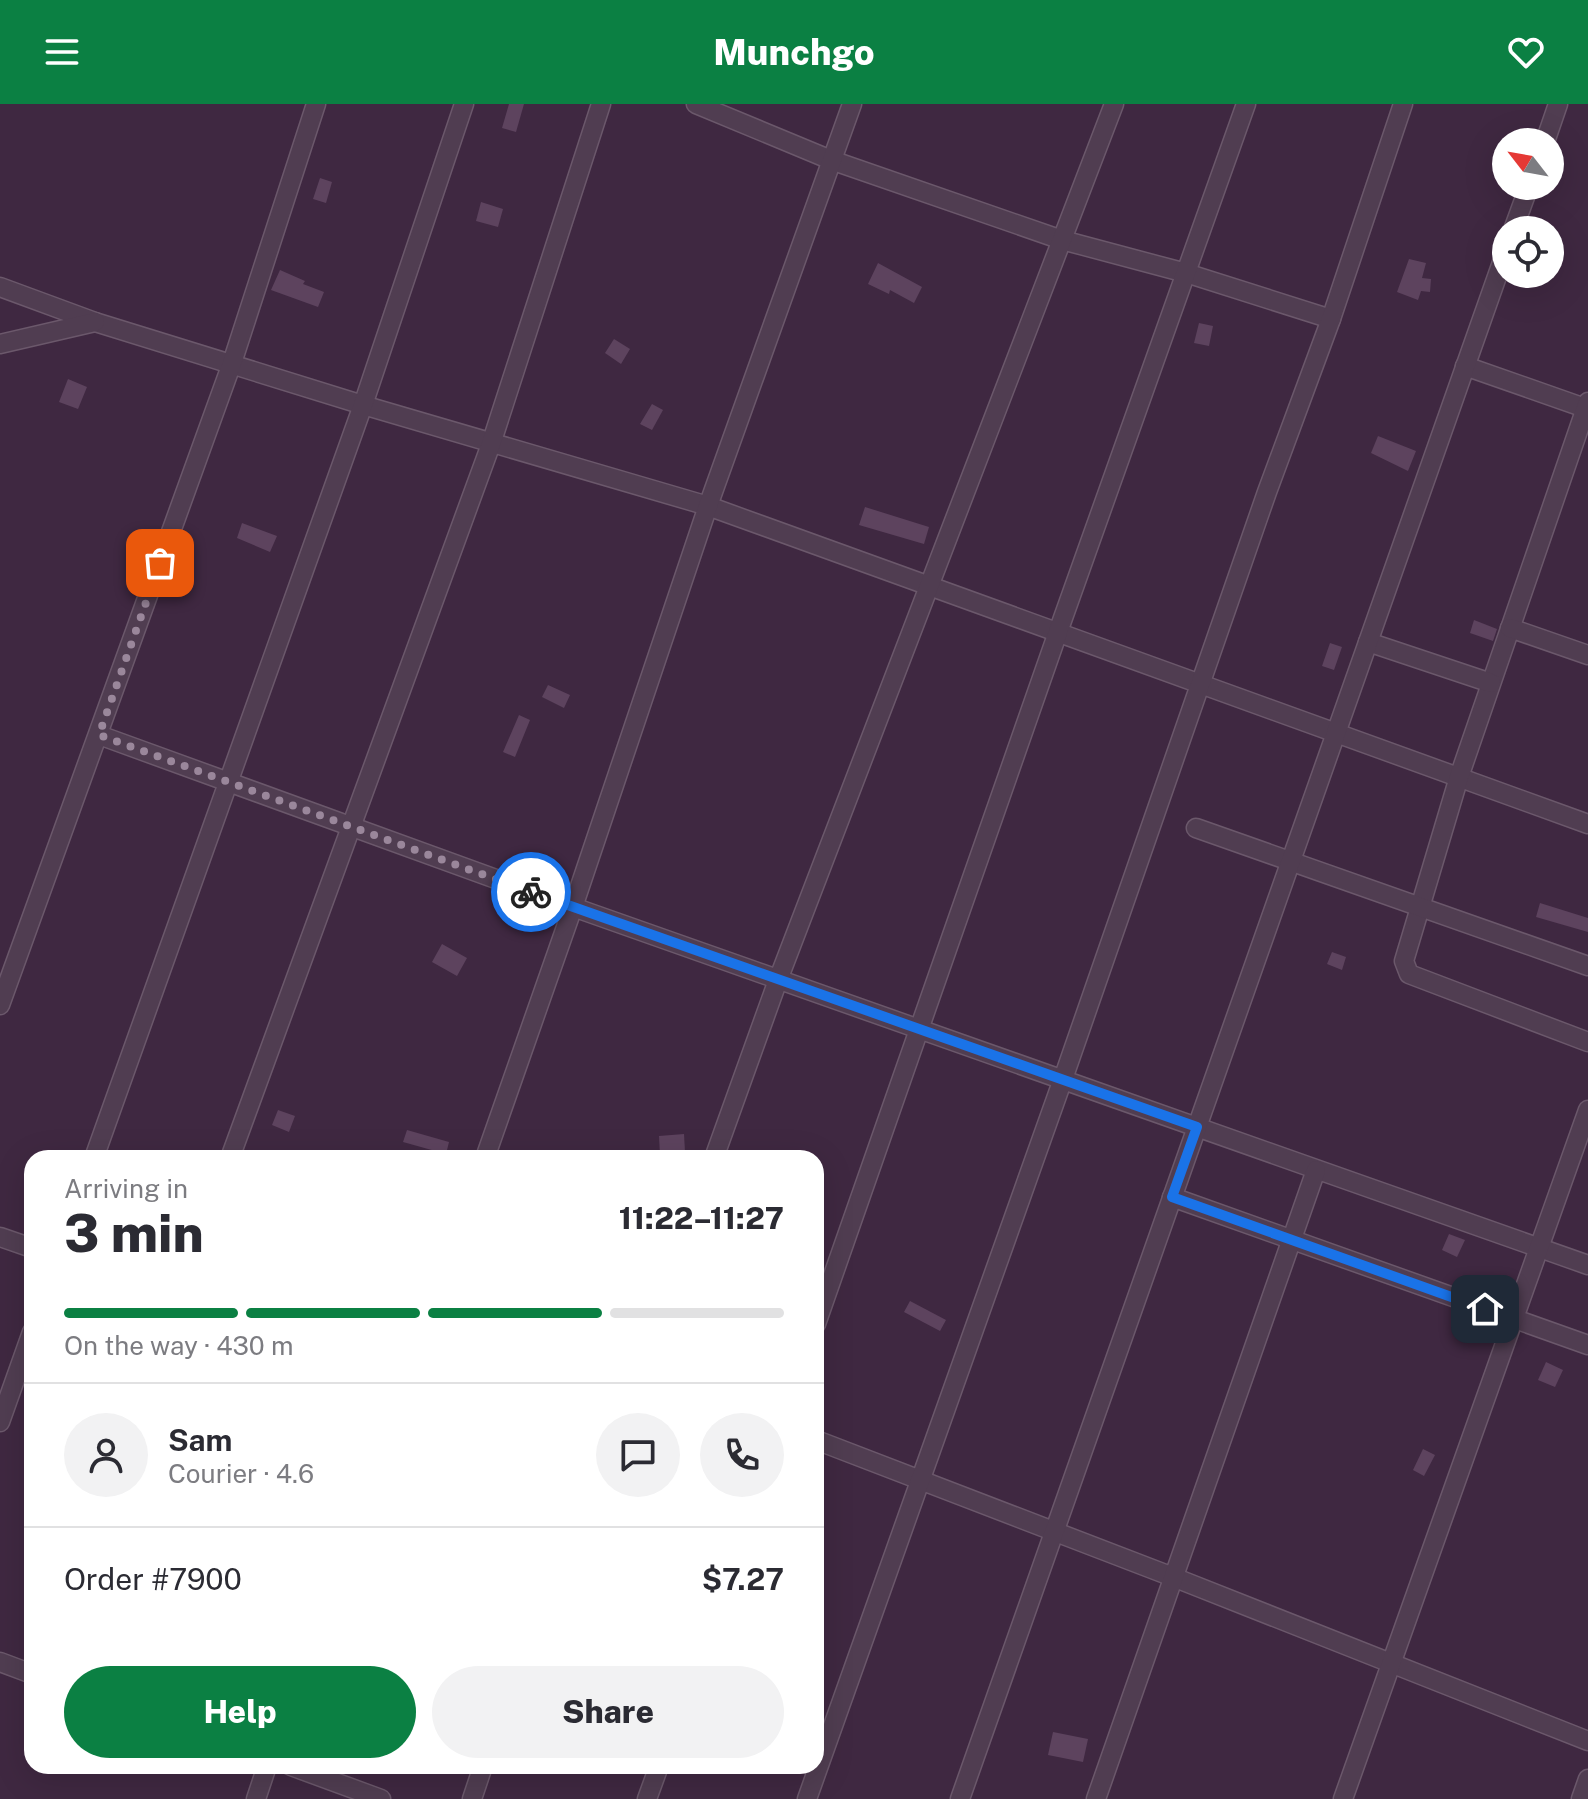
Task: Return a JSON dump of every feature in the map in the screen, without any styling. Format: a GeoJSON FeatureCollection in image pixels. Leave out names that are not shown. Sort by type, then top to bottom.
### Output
{"type":"FeatureCollection","features":[{"type":"Feature","properties":{"kind":"street"},"geometry":{"type":"LineString","coordinates":[[0,1005],[232,363],[316,104]]}},
{"type":"Feature","properties":{"kind":"street"},"geometry":{"type":"LineString","coordinates":[[97,1150],[363,405],[464,104]]}},
{"type":"Feature","properties":{"kind":"street"},"geometry":{"type":"LineString","coordinates":[[233,1150],[491,444],[601,104]]}},
{"type":"Feature","properties":{"kind":"street"},"geometry":{"type":"LineString","coordinates":[[696,104],[831,160],[1062,240],[1186,273],[1331,319]]}},
{"type":"Feature","properties":{"kind":"street"},"geometry":{"type":"LineString","coordinates":[[488,1150],[708,506],[852,104]]}},
{"type":"Feature","properties":{"kind":"street"},"geometry":{"type":"LineString","coordinates":[[717,1150],[778,980],[1114,104]]}},
{"type":"Feature","properties":{"kind":"street"},"geometry":{"type":"LineString","coordinates":[[824,1301],[1246,104]]}},
{"type":"Feature","properties":{"kind":"street"},"geometry":{"type":"LineString","coordinates":[[824,1752],[1267,492],[1331,319],[1403,104]]}},
{"type":"Feature","properties":{"kind":"street"},"geometry":{"type":"LineString","coordinates":[[1550,128],[1558,104]]}},
{"type":"Feature","properties":{"kind":"street"},"geometry":{"type":"LineString","coordinates":[[0,287],[95,322],[363,405],[708,506],[1588,824]]}},
{"type":"Feature","properties":{"kind":"street"},"geometry":{"type":"LineString","coordinates":[[960,1799],[1493,288]]}},
{"type":"Feature","properties":{"kind":"street"},"geometry":{"type":"LineString","coordinates":[[0,344],[95,322]]}},
{"type":"Feature","properties":{"kind":"street"},"geometry":{"type":"LineString","coordinates":[[1465,366],[1587,406],[1459,777],[1404,961],[1409,974],[1588,1042]]}},
{"type":"Feature","properties":{"kind":"street"},"geometry":{"type":"LineString","coordinates":[[1510,628],[1588,655]]}},
{"type":"Feature","properties":{"kind":"street"},"geometry":{"type":"LineString","coordinates":[[1368,642],[1491,683]]}},
{"type":"Feature","properties":{"kind":"street"},"geometry":{"type":"LineString","coordinates":[[99,735],[778,980],[1588,1265]]}},
{"type":"Feature","properties":{"kind":"street"},"geometry":{"type":"LineString","coordinates":[[1196,828],[1588,966]]}},
{"type":"Feature","properties":{"kind":"street"},"geometry":{"type":"LineString","coordinates":[[1343,1799],[1588,1110]]}},
{"type":"Feature","properties":{"kind":"street"},"geometry":{"type":"LineString","coordinates":[[1096,1799],[1316,1170]]}},
{"type":"Feature","properties":{"kind":"street"},"geometry":{"type":"LineString","coordinates":[[1172,1197],[1588,1345]]}},
{"type":"Feature","properties":{"kind":"street"},"geometry":{"type":"LineString","coordinates":[[0,1237],[24,1245]]}},
{"type":"Feature","properties":{"kind":"street"},"geometry":{"type":"LineString","coordinates":[[0,1422],[24,1354]]}},
{"type":"Feature","properties":{"kind":"street"},"geometry":{"type":"LineString","coordinates":[[824,1443],[1588,1741]]}},
{"type":"Feature","properties":{"kind":"street"},"geometry":{"type":"LineString","coordinates":[[0,1662],[24,1671]]}},
{"type":"Feature","properties":{"kind":"street"},"geometry":{"type":"LineString","coordinates":[[256,1799],[264,1774]]}},
{"type":"Feature","properties":{"kind":"street"},"geometry":{"type":"LineString","coordinates":[[313,1774],[381,1799]]}},
{"type":"Feature","properties":{"kind":"street"},"geometry":{"type":"LineString","coordinates":[[472,1799],[480,1774]]}},
{"type":"Feature","properties":{"kind":"street"},"geometry":{"type":"LineString","coordinates":[[647,1799],[656,1774]]}},
{"type":"Feature","properties":{"kind":"street"},"geometry":{"type":"LineString","coordinates":[[807,1799],[816,1774]]}},
{"type":"Feature","properties":{"kind":"street"},"geometry":{"type":"LineString","coordinates":[[1581,1799],[1588,1779]]}},
{"type":"Feature","properties":{"kind":"building"},"geometry":{"type":"Polygon","coordinates":[[[509,104],[524,104],[516,132],[502,128],[509,104]]]}},
{"type":"Feature","properties":{"kind":"building"},"geometry":{"type":"Polygon","coordinates":[[[320,178],[332,182],[326,203],[313,199],[320,178]]]}},
{"type":"Feature","properties":{"kind":"building"},"geometry":{"type":"Polygon","coordinates":[[[481,202],[503,209],[498,227],[476,221],[481,202]]]}},
{"type":"Feature","properties":{"kind":"building"},"geometry":{"type":"Polygon","coordinates":[[[1409,259],[1426,263],[1422,278],[1431,279],[1430,292],[1421,291],[1418,300],[1397,292],[1409,259]]]}},
{"type":"Feature","properties":{"kind":"building"},"geometry":{"type":"Polygon","coordinates":[[[878,263],[922,287],[914,303],[890,290],[889,294],[868,284],[878,263]]]}},
{"type":"Feature","properties":{"kind":"building"},"geometry":{"type":"Polygon","coordinates":[[[280,270],[324,292],[318,307],[271,290],[280,270]]]}},
{"type":"Feature","properties":{"kind":"building"},"geometry":{"type":"Polygon","coordinates":[[[1199,323],[1213,326],[1209,346],[1194,343],[1199,323]]]}},
{"type":"Feature","properties":{"kind":"building"},"geometry":{"type":"Polygon","coordinates":[[[614,339],[630,349],[621,364],[605,353],[614,339]]]}},
{"type":"Feature","properties":{"kind":"building"},"geometry":{"type":"Polygon","coordinates":[[[68,379],[87,387],[78,409],[59,402],[68,379]]]}},
{"type":"Feature","properties":{"kind":"building"},"geometry":{"type":"Polygon","coordinates":[[[652,404],[663,410],[652,430],[640,424],[652,404]]]}},
{"type":"Feature","properties":{"kind":"building"},"geometry":{"type":"Polygon","coordinates":[[[1378,436],[1416,451],[1408,471],[1371,453],[1378,436]]]}},
{"type":"Feature","properties":{"kind":"building"},"geometry":{"type":"Polygon","coordinates":[[[865,507],[929,527],[924,544],[859,525],[865,507]]]}},
{"type":"Feature","properties":{"kind":"building"},"geometry":{"type":"Polygon","coordinates":[[[242,523],[277,536],[270,552],[237,538],[242,523]]]}},
{"type":"Feature","properties":{"kind":"building"},"geometry":{"type":"Polygon","coordinates":[[[1474,620],[1497,629],[1493,641],[1470,633],[1474,620]]]}},
{"type":"Feature","properties":{"kind":"building"},"geometry":{"type":"Polygon","coordinates":[[[1330,643],[1342,647],[1334,670],[1322,666],[1330,643]]]}},
{"type":"Feature","properties":{"kind":"building"},"geometry":{"type":"Polygon","coordinates":[[[548,685],[570,695],[564,708],[542,697],[548,685]]]}},
{"type":"Feature","properties":{"kind":"building"},"geometry":{"type":"Polygon","coordinates":[[[519,715],[530,720],[515,757],[503,752],[519,715]]]}},
{"type":"Feature","properties":{"kind":"building"},"geometry":{"type":"Polygon","coordinates":[[[1540,903],[1588,918],[1588,932],[1536,917],[1540,903]]]}},
{"type":"Feature","properties":{"kind":"building"},"geometry":{"type":"Polygon","coordinates":[[[442,944],[467,958],[457,976],[432,962],[442,944]]]}},
{"type":"Feature","properties":{"kind":"building"},"geometry":{"type":"Polygon","coordinates":[[[1332,952],[1346,957],[1342,970],[1327,964],[1332,952]]]}},
{"type":"Feature","properties":{"kind":"building"},"geometry":{"type":"Polygon","coordinates":[[[278,1110],[295,1116],[289,1132],[272,1125],[278,1110]]]}},
{"type":"Feature","properties":{"kind":"building"},"geometry":{"type":"Polygon","coordinates":[[[407,1130],[449,1142],[447,1150],[432,1150],[403,1142],[407,1130]]]}},
{"type":"Feature","properties":{"kind":"building"},"geometry":{"type":"Polygon","coordinates":[[[684,1134],[685,1150],[660,1150],[659,1136],[684,1134]]]}},
{"type":"Feature","properties":{"kind":"building"},"geometry":{"type":"Polygon","coordinates":[[[1449,1234],[1465,1240],[1457,1257],[1442,1250],[1449,1234]]]}},
{"type":"Feature","properties":{"kind":"building"},"geometry":{"type":"Polygon","coordinates":[[[910,1301],[946,1320],[940,1331],[904,1312],[910,1301]]]}},
{"type":"Feature","properties":{"kind":"building"},"geometry":{"type":"Polygon","coordinates":[[[1546,1362],[1563,1370],[1555,1387],[1538,1380],[1546,1362]]]}},
{"type":"Feature","properties":{"kind":"building"},"geometry":{"type":"Polygon","coordinates":[[[1423,1449],[1435,1455],[1424,1476],[1413,1470],[1423,1449]]]}},
{"type":"Feature","properties":{"kind":"building"},"geometry":{"type":"Polygon","coordinates":[[[1053,1732],[1088,1739],[1083,1762],[1048,1755],[1053,1732]]]}},
{"type":"Feature","properties":{"kind":"way so far"},"geometry":{"type":"LineString","coordinates":[[160,563],[99,735],[531,892]]}},
{"type":"Feature","properties":{"kind":"route"},"geometry":{"type":"LineString","coordinates":[[531,892],[1197,1127],[1172,1197],[1485,1309]]}}]}
